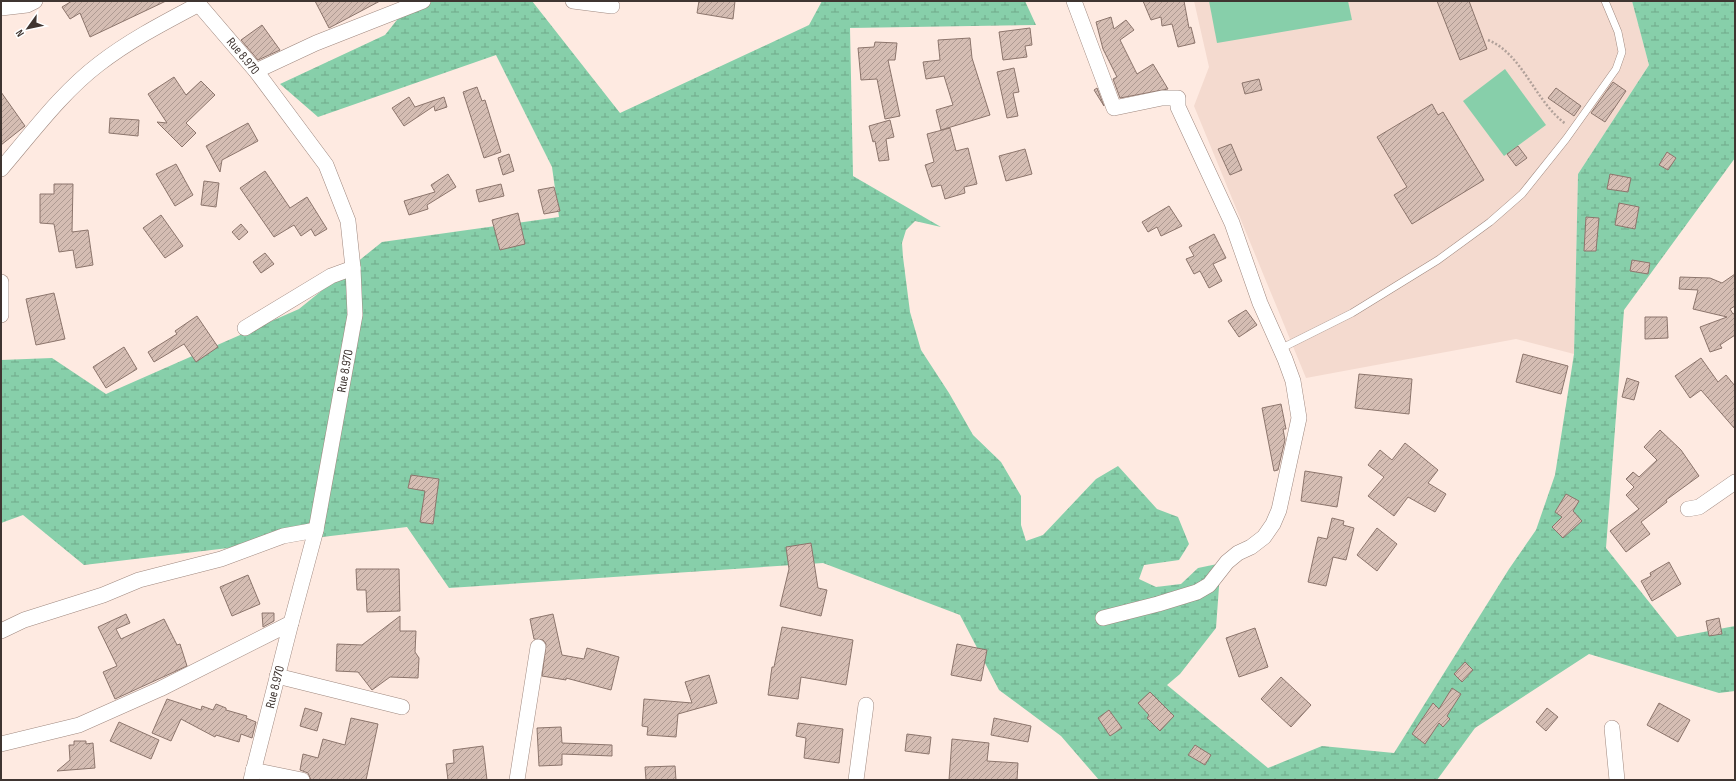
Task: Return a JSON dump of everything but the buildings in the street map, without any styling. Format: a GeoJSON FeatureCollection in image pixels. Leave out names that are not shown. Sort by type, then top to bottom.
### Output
{"type":"FeatureCollection","features":[{"type":"Feature","properties":{"kind":"street"},"geometry":{"type":"LineString","coordinates":[[1,8],[27,5],[35,1]]}},
{"type":"Feature","properties":{"kind":"street"},"geometry":{"type":"LineString","coordinates":[[256,71],[316,43],[422,1]]}},
{"type":"Feature","properties":{"kind":"street"},"geometry":{"type":"LineString","coordinates":[[572,1],[612,6]]}},
{"type":"Feature","properties":{"kind":"street"},"geometry":{"type":"LineString","coordinates":[[1074,1],[1114,108],[1162,98],[1178,98],[1178,107],[1232,223],[1260,303],[1293,381],[1299,418],[1279,510],[1273,524],[1264,537],[1251,547],[1238,553],[1227,562],[1209,585],[1197,592],[1103,618]]}},
{"type":"Feature","properties":{"kind":"street"},"geometry":{"type":"LineString","coordinates":[[1,169],[62,98],[99,64],[155,27],[198,2]]}},
{"type":"Feature","properties":{"kind":"street","name":"Rue 8.970"},"geometry":{"type":"LineString","coordinates":[[198,2],[256,71],[326,165],[348,221],[353,268],[355,315],[316,530],[252,775]]}},
{"type":"Feature","properties":{"kind":"street"},"geometry":{"type":"LineString","coordinates":[[245,328],[331,276],[353,268]]}},
{"type":"Feature","properties":{"kind":"street"},"geometry":{"type":"LineString","coordinates":[[1,282],[1,315]]}},
{"type":"Feature","properties":{"kind":"street"},"geometry":{"type":"LineString","coordinates":[[1688,509],[1699,506],[1735,482]]}},
{"type":"Feature","properties":{"kind":"street"},"geometry":{"type":"LineString","coordinates":[[1,631],[24,620],[103,595],[139,580],[221,559],[283,536],[316,530]]}},
{"type":"Feature","properties":{"kind":"street"},"geometry":{"type":"LineString","coordinates":[[1,744],[79,725],[160,689],[291,623]]}},
{"type":"Feature","properties":{"kind":"street"},"geometry":{"type":"LineString","coordinates":[[517,780],[538,647]]}},
{"type":"Feature","properties":{"kind":"street"},"geometry":{"type":"LineString","coordinates":[[277,676],[402,707]]}},
{"type":"Feature","properties":{"kind":"street"},"geometry":{"type":"LineString","coordinates":[[856,780],[866,705]]}},
{"type":"Feature","properties":{"kind":"street"},"geometry":{"type":"LineString","coordinates":[[1612,728],[1617,780]]}},
{"type":"Feature","properties":{"kind":"street"},"geometry":{"type":"LineString","coordinates":[[252,775],[302,780]]}},
{"type":"Feature","properties":{"kind":"lane"},"geometry":{"type":"LineString","coordinates":[[1280,348],[1352,313],[1438,260],[1490,222],[1522,194],[1573,129],[1616,69],[1622,52],[1618,32],[1605,1]]}},
{"type":"Feature","properties":{"kind":"path"},"geometry":{"type":"LineString","coordinates":[[1488,40],[1506,50],[1555,116],[1573,129]]}},
{"type":"Feature","properties":{"kind":"shaded area"},"geometry":{"type":"Polygon","coordinates":[[[1194,1],[1632,1],[1649,65],[1578,174],[1574,354],[1516,339],[1306,378],[1194,106],[1209,67],[1194,1]]]}},
{"type":"Feature","properties":{"kind":"green space"},"geometry":{"type":"Polygon","coordinates":[[[412,1],[532,1],[620,113],[809,25],[822,1],[1025,1],[1036,25],[850,28],[853,176],[941,227],[915,221],[906,230],[902,243],[910,312],[921,350],[949,393],[973,435],[1001,462],[1021,496],[1021,525],[1026,541],[1043,535],[1096,479],[1118,466],[1157,509],[1178,517],[1189,544],[1179,560],[1144,565],[1139,579],[1156,587],[1181,584],[1198,568],[1227,562],[1220,573],[1216,628],[1180,674],[1167,685],[1268,768],[1322,746],[1394,753],[1509,569],[1536,530],[1555,475],[1574,354],[1578,174],[1649,65],[1632,1],[1735,1],[1735,158],[1624,310],[1606,548],[1677,637],[1735,626],[1735,691],[1719,693],[1589,654],[1475,728],[1437,780],[1099,780],[1061,736],[999,690],[960,615],[823,563],[449,588],[407,527],[84,565],[23,515],[1,523],[1,360],[52,358],[106,394],[299,309],[382,242],[559,217],[552,167],[496,55],[318,117],[280,84],[385,35],[412,1]]]}},
{"type":"Feature","properties":{"kind":"green space"},"geometry":{"type":"Polygon","coordinates":[[[1209,1],[1348,1],[1352,20],[1217,43],[1209,1]]]}},
{"type":"Feature","properties":{"kind":"green space"},"geometry":{"type":"Polygon","coordinates":[[[1505,69],[1546,125],[1504,156],[1463,101],[1505,69]]]}}]}
